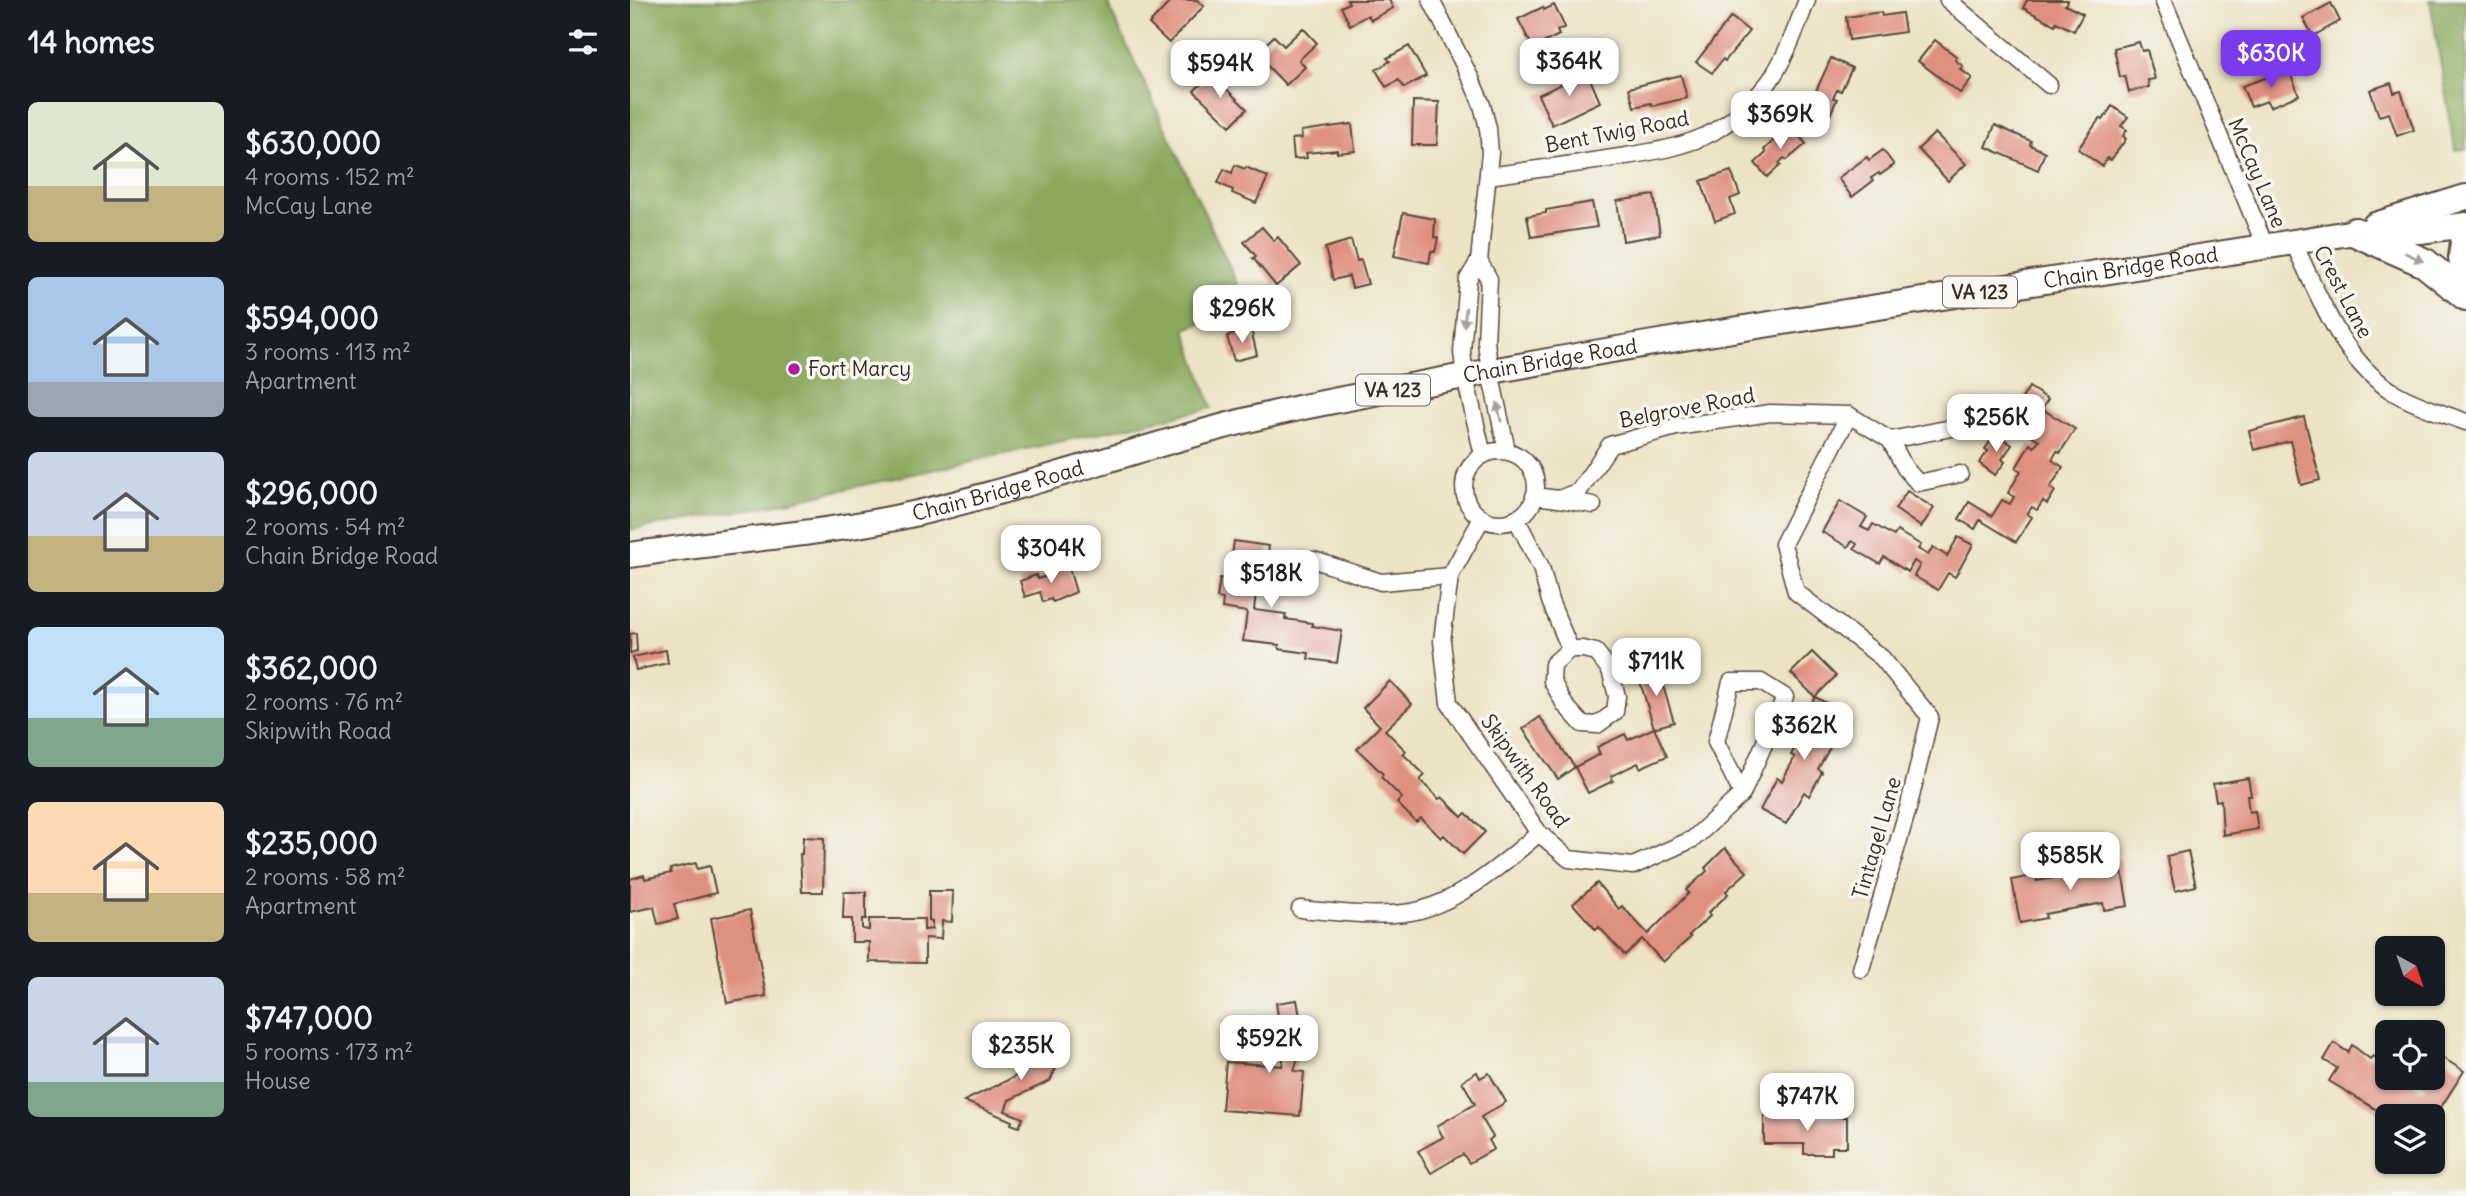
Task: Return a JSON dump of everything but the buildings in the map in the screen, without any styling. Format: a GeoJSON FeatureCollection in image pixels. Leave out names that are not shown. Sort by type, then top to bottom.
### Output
{"type":"FeatureCollection","features":[{"type":"Feature","properties":{"kind":"highway"},"geometry":{"type":"LineString","coordinates":[[2354,232],[2425,263],[2466,296]]}},
{"type":"Feature","properties":{"kind":"highway"},"geometry":{"type":"LineString","coordinates":[[2466,235],[2463,257],[2466,281]]}},
{"type":"Feature","properties":{"kind":"main road","name":"Chain Bridge Road"},"geometry":{"type":"LineString","coordinates":[[630,555],[821,532],[888,520],[1260,417],[1322,403],[1682,339],[2354,232],[2466,197]]}},
{"type":"Feature","properties":{"kind":"main road","name":"Chain Bridge Road"},"geometry":{"type":"LineString","coordinates":[[2354,232],[2420,231],[2466,225]]}},
{"type":"Feature","properties":{"kind":"street"},"geometry":{"type":"LineString","coordinates":[[1431,0],[1482,105],[1488,128],[1490,153],[1479,261],[1468,279],[1462,352],[1483,455]]}},
{"type":"Feature","properties":{"kind":"street","name":"Bent Twig Road"},"geometry":{"type":"LineString","coordinates":[[1488,176],[1636,155],[1689,143],[1712,132],[1734,118],[1770,81],[1783,58],[1807,0]]}},
{"type":"Feature","properties":{"kind":"street"},"geometry":{"type":"LineString","coordinates":[[1948,0],[2049,85]]}},
{"type":"Feature","properties":{"kind":"street","name":"McCay Lane"},"geometry":{"type":"LineString","coordinates":[[2163,0],[2266,246]]}},
{"type":"Feature","properties":{"kind":"street","name":"Crest Lane"},"geometry":{"type":"LineString","coordinates":[[2293,242],[2340,336],[2355,358],[2373,377],[2417,405],[2466,422]]}},
{"type":"Feature","properties":{"kind":"street"},"geometry":{"type":"LineString","coordinates":[[1479,261],[1489,279],[1486,342],[1507,451]]}},
{"type":"Feature","properties":{"kind":"street","name":"Belgrove Road"},"geometry":{"type":"LineString","coordinates":[[1559,499],[1579,491],[1609,445],[1676,427],[1770,413],[1849,415],[1890,439]]}},
{"type":"Feature","properties":{"kind":"street","name":"Tintagel Lane"},"geometry":{"type":"LineString","coordinates":[[1849,415],[1783,544],[1796,592],[1882,657],[1930,717],[1909,805],[1861,969]]}},
{"type":"Feature","properties":{"kind":"street"},"geometry":{"type":"LineString","coordinates":[[1960,474],[1917,483],[1905,468],[1890,439],[1992,420]]}},
{"type":"Feature","properties":{"kind":"street"},"geometry":{"type":"LineString","coordinates":[[1507,451],[1527,463],[1533,473],[1536,485],[1534,496],[1530,506],[1516,518],[1503,523],[1492,522],[1472,510],[1466,500],[1465,476],[1471,465],[1483,455],[1507,451]]}},
{"type":"Feature","properties":{"kind":"street"},"geometry":{"type":"LineString","coordinates":[[1534,496],[1593,505]]}},
{"type":"Feature","properties":{"kind":"street","name":"Skipwith Road"},"geometry":{"type":"LineString","coordinates":[[1482,518],[1450,576],[1442,641],[1449,703],[1539,833],[1569,859],[1633,866],[1693,839],[1742,794],[1785,697],[1761,682],[1731,681],[1716,742],[1742,794]]}},
{"type":"Feature","properties":{"kind":"street"},"geometry":{"type":"LineString","coordinates":[[1516,518],[1541,567],[1550,601],[1570,649]]}},
{"type":"Feature","properties":{"kind":"street"},"geometry":{"type":"LineString","coordinates":[[1314,560],[1381,582],[1450,576]]}},
{"type":"Feature","properties":{"kind":"street"},"geometry":{"type":"LineString","coordinates":[[1570,649],[1595,652],[1609,670],[1617,696],[1615,712],[1597,725],[1582,724],[1564,705],[1552,681],[1553,664],[1570,649]]}},
{"type":"Feature","properties":{"kind":"street"},"geometry":{"type":"LineString","coordinates":[[1300,909],[1345,913],[1405,913],[1430,906],[1485,876],[1539,833]]}},
{"type":"Feature","properties":{"kind":"green space"},"geometry":{"type":"Polygon","coordinates":[[[630,0],[1106,0],[1248,307],[1185,329],[1212,408],[773,505],[630,530],[630,0]]]}},
{"type":"Feature","properties":{"kind":"green space"},"geometry":{"type":"Polygon","coordinates":[[[2430,0],[2466,0],[2466,149],[2455,150],[2430,0]]]}},
{"type":"Feature","properties":{"kind":"place","name":"Fort Marcy"},"geometry":{"type":"Point","coordinates":[794,369]}}]}
